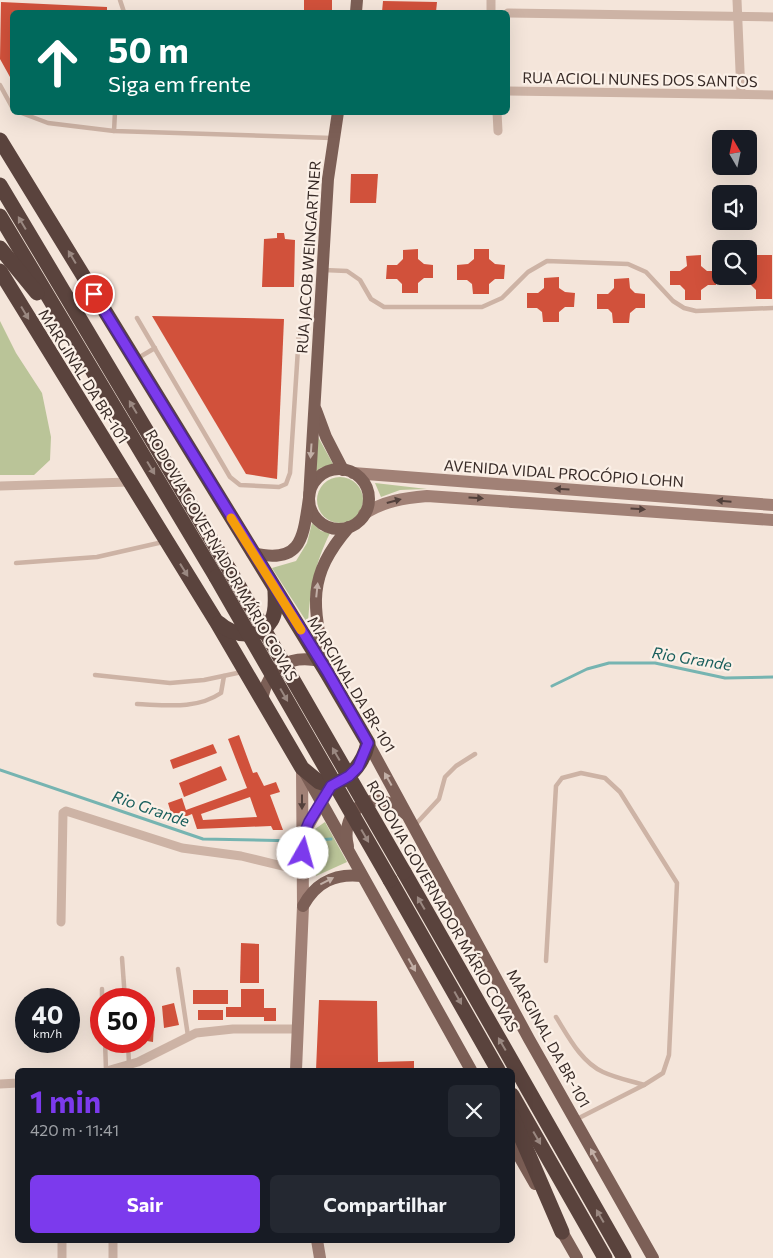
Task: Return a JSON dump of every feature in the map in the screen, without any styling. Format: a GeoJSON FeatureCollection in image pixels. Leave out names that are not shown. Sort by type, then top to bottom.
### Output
{"type":"FeatureCollection","features":[{"type":"Feature","properties":{"kind":"highway","name":"MARGINAL DA BR-101"},"geometry":{"type":"LineString","coordinates":[[0,140],[252,553],[324,667],[368,743]]}},
{"type":"Feature","properties":{"kind":"highway","name":"RODOVIA GOVERNADOR MÁRIO COVAS"},"geometry":{"type":"LineString","coordinates":[[0,185],[397,876],[511,1068]]}},
{"type":"Feature","properties":{"kind":"highway","name":"RODOVIA GOVERNADOR MÁRIO COVAS"},"geometry":{"type":"LineString","coordinates":[[0,216],[70,333],[223,573]]}},
{"type":"Feature","properties":{"kind":"highway"},"geometry":{"type":"LineString","coordinates":[[0,248],[70,333]]}},
{"type":"Feature","properties":{"kind":"highway","name":"MARGINAL DA BR-101"},"geometry":{"type":"LineString","coordinates":[[0,272],[216,621],[302,768]]}},
{"type":"Feature","properties":{"kind":"highway"},"geometry":{"type":"LineString","coordinates":[[216,621],[233,632],[246,635],[259,631],[271,622],[274,613],[275,589]]}},
{"type":"Feature","properties":{"kind":"highway"},"geometry":{"type":"LineString","coordinates":[[302,768],[319,782],[331,786],[349,776],[358,767],[368,743]]}},
{"type":"Feature","properties":{"kind":"highway","name":"RODOVIA GOVERNADOR MÁRIO COVAS"},"geometry":{"type":"LineString","coordinates":[[397,876],[478,1035],[497,1068]]}},
{"type":"Feature","properties":{"kind":"highway"},"geometry":{"type":"LineString","coordinates":[[478,1035],[492,1068]]}},
{"type":"Feature","properties":{"kind":"highway","name":"RODOVIA GOVERNADOR MÁRIO COVAS"},"geometry":{"type":"LineString","coordinates":[[515,1075],[624,1258]]}},
{"type":"Feature","properties":{"kind":"highway"},"geometry":{"type":"LineString","coordinates":[[515,1100],[606,1258]]}},
{"type":"Feature","properties":{"kind":"highway"},"geometry":{"type":"LineString","coordinates":[[515,1123],[562,1232]]}},
{"type":"Feature","properties":{"kind":"main road","name":"RUA JACOB WEINGARTNER"},"geometry":{"type":"LineString","coordinates":[[252,553],[270,557],[280,556],[296,547],[304,530],[309,498],[333,138],[337,115]]}},
{"type":"Feature","properties":{"kind":"main road","name":"RUA JACOB WEINGARTNER"},"geometry":{"type":"LineString","coordinates":[[314,404],[326,437],[348,471]]}},
{"type":"Feature","properties":{"kind":"main road"},"geometry":{"type":"LineString","coordinates":[[262,700],[268,678],[277,669],[298,659],[324,667],[317,624],[318,579],[324,562],[350,527],[364,514],[368,505],[366,486],[348,471],[333,470],[316,479],[309,498],[314,516],[330,528],[350,527]]}},
{"type":"Feature","properties":{"kind":"main road","name":"MARGINAL DA BR-101"},"geometry":{"type":"LineString","coordinates":[[368,743],[652,1258]]}},
{"type":"Feature","properties":{"kind":"main road","name":"MARGINAL DA BR-101"},"geometry":{"type":"LineString","coordinates":[[302,768],[469,1068]]}},
{"type":"Feature","properties":{"kind":"main road"},"geometry":{"type":"LineString","coordinates":[[350,854],[346,828],[351,814],[361,806],[376,801],[389,803],[411,821]]}},
{"type":"Feature","properties":{"kind":"main road"},"geometry":{"type":"LineString","coordinates":[[303,906],[315,888],[334,877],[362,876]]}},
{"type":"Feature","properties":{"kind":"main road"},"geometry":{"type":"LineString","coordinates":[[515,1149],[577,1258]]}},
{"type":"Feature","properties":{"kind":"street"},"geometry":{"type":"LineString","coordinates":[[737,0],[741,94]]}},
{"type":"Feature","properties":{"kind":"street"},"geometry":{"type":"LineString","coordinates":[[510,13],[773,17]]}},
{"type":"Feature","properties":{"kind":"street","name":"RUA ACIOLI NUNES DOS SANTOS"},"geometry":{"type":"LineString","coordinates":[[510,91],[773,94]]}},
{"type":"Feature","properties":{"kind":"street"},"geometry":{"type":"LineString","coordinates":[[497,115],[498,131]]}},
{"type":"Feature","properties":{"kind":"street","name":"AVENIDA VIDAL PROCÓPIO LOHN"},"geometry":{"type":"LineString","coordinates":[[348,471],[773,505]]}},
{"type":"Feature","properties":{"kind":"street"},"geometry":{"type":"LineString","coordinates":[[0,486],[129,482]]}},
{"type":"Feature","properties":{"kind":"street","name":"AVENIDA VIDAL PROCÓPIO LOHN"},"geometry":{"type":"LineString","coordinates":[[364,514],[396,499],[427,496],[773,520]]}},
{"type":"Feature","properties":{"kind":"street"},"geometry":{"type":"LineString","coordinates":[[296,1068],[303,906],[302,768]]}},
{"type":"Feature","properties":{"kind":"street"},"geometry":{"type":"LineString","coordinates":[[303,836],[331,786]]}},
{"type":"Feature","properties":{"kind":"street"},"geometry":{"type":"LineString","coordinates":[[61,922],[63,813],[66,810],[182,848],[241,856],[303,871]]}},
{"type":"Feature","properties":{"kind":"street"},"geometry":{"type":"LineString","coordinates":[[118,1068],[129,1065],[188,1036],[234,1029],[297,1029]]}},
{"type":"Feature","properties":{"kind":"street"},"geometry":{"type":"LineString","coordinates":[[0,1084],[15,1083]]}},
{"type":"Feature","properties":{"kind":"street"},"geometry":{"type":"LineString","coordinates":[[62,1243],[62,1258]]}},
{"type":"Feature","properties":{"kind":"street"},"geometry":{"type":"LineString","coordinates":[[113,1243],[113,1258]]}},
{"type":"Feature","properties":{"kind":"street"},"geometry":{"type":"LineString","coordinates":[[318,1243],[320,1258]]}},
{"type":"Feature","properties":{"kind":"lane"},"geometry":{"type":"LineString","coordinates":[[0,85],[10,103]]}},
{"type":"Feature","properties":{"kind":"lane"},"geometry":{"type":"LineString","coordinates":[[27,115],[48,123],[114,131],[333,138]]}},
{"type":"Feature","properties":{"kind":"lane"},"geometry":{"type":"LineString","coordinates":[[114,131],[115,115]]}},
{"type":"Feature","properties":{"kind":"lane"},"geometry":{"type":"LineString","coordinates":[[323,270],[347,271],[360,280],[371,298],[384,307],[482,307],[502,298],[528,272],[546,262],[628,264],[646,272],[674,301],[684,308],[696,311],[773,308]]}},
{"type":"Feature","properties":{"kind":"lane"},"geometry":{"type":"LineString","coordinates":[[137,318],[230,477],[240,485],[279,486],[286,484],[290,473],[299,333]]}},
{"type":"Feature","properties":{"kind":"lane"},"geometry":{"type":"LineString","coordinates":[[134,360],[155,348]]}},
{"type":"Feature","properties":{"kind":"lane"},"geometry":{"type":"LineString","coordinates":[[16,563],[97,557],[166,541]]}},
{"type":"Feature","properties":{"kind":"lane"},"geometry":{"type":"LineString","coordinates":[[95,675],[170,683],[204,680],[245,671]]}},
{"type":"Feature","properties":{"kind":"lane"},"geometry":{"type":"LineString","coordinates":[[137,704],[185,706],[211,700],[221,693],[224,676]]}},
{"type":"Feature","properties":{"kind":"lane"},"geometry":{"type":"LineString","coordinates":[[411,821],[439,799],[445,777],[456,766],[475,754]]}},
{"type":"Feature","properties":{"kind":"lane"},"geometry":{"type":"LineString","coordinates":[[546,961],[556,786],[562,778],[581,773],[605,778],[620,792],[677,883],[669,1055],[663,1073],[644,1085],[575,1120]]}},
{"type":"Feature","properties":{"kind":"lane"},"geometry":{"type":"LineString","coordinates":[[122,958],[124,988]]}},
{"type":"Feature","properties":{"kind":"lane"},"geometry":{"type":"LineString","coordinates":[[178,969],[188,1036]]}},
{"type":"Feature","properties":{"kind":"lane"},"geometry":{"type":"LineString","coordinates":[[556,1017],[587,1061],[602,1072],[644,1085]]}},
{"type":"Feature","properties":{"kind":"lane"},"geometry":{"type":"LineString","coordinates":[[106,1053],[110,1068]]}},
{"type":"Feature","properties":{"kind":"lane"},"geometry":{"type":"LineString","coordinates":[[128,1053],[129,1065]]}},
{"type":"Feature","properties":{"kind":"green space"},"geometry":{"type":"Polygon","coordinates":[[[0,321],[16,353],[42,393],[51,437],[50,460],[34,475],[0,475],[0,321]]]}},
{"type":"Feature","properties":{"kind":"green space"},"geometry":{"type":"Polygon","coordinates":[[[317,435],[333,464],[320,468],[316,472],[317,435]]]}},
{"type":"Feature","properties":{"kind":"green space"},"geometry":{"type":"Polygon","coordinates":[[[335,477],[345,477],[359,487],[363,500],[359,513],[353,519],[345,523],[335,523],[321,513],[317,505],[317,495],[327,481],[335,477]]]}},
{"type":"Feature","properties":{"kind":"green space"},"geometry":{"type":"Polygon","coordinates":[[[375,483],[427,489],[400,490],[381,497],[375,483]]]}},
{"type":"Feature","properties":{"kind":"green space"},"geometry":{"type":"Polygon","coordinates":[[[312,523],[321,531],[330,533],[314,577],[308,624],[272,568],[296,561],[307,543],[312,523]]]}},
{"type":"Feature","properties":{"kind":"green space"},"geometry":{"type":"Polygon","coordinates":[[[325,822],[347,862],[316,876],[312,838],[315,829],[325,822]]]}},
{"type":"Feature","properties":{"kind":"building"},"geometry":{"type":"Polygon","coordinates":[[[304,0],[332,0],[332,10],[304,10],[304,0]]]}},
{"type":"Feature","properties":{"kind":"building"},"geometry":{"type":"Polygon","coordinates":[[[383,1],[437,2],[436,10],[382,10],[383,1]]]}},
{"type":"Feature","properties":{"kind":"building"},"geometry":{"type":"Polygon","coordinates":[[[1,2],[107,7],[107,10],[10,10],[10,77],[0,59],[1,2]]]}},
{"type":"Feature","properties":{"kind":"building"},"geometry":{"type":"Polygon","coordinates":[[[351,174],[378,174],[376,203],[350,203],[351,174]]]}},
{"type":"Feature","properties":{"kind":"building"},"geometry":{"type":"Polygon","coordinates":[[[277,233],[284,233],[285,239],[295,240],[294,287],[262,287],[264,239],[277,238],[277,233]]]}},
{"type":"Feature","properties":{"kind":"building"},"geometry":{"type":"Polygon","coordinates":[[[418,249],[418,259],[424,264],[433,265],[433,278],[424,278],[418,283],[418,293],[402,293],[402,284],[397,279],[386,279],[387,265],[397,265],[403,259],[403,250],[418,249]]]}},
{"type":"Feature","properties":{"kind":"building"},"geometry":{"type":"Polygon","coordinates":[[[474,249],[489,249],[489,259],[495,264],[505,265],[504,279],[495,279],[489,284],[489,294],[473,294],[472,284],[467,280],[457,280],[457,265],[468,264],[474,259],[474,249]]]}},
{"type":"Feature","properties":{"kind":"building"},"geometry":{"type":"Polygon","coordinates":[[[701,255],[701,266],[707,271],[712,271],[712,285],[708,285],[701,290],[701,300],[685,300],[685,290],[680,285],[670,285],[670,271],[680,271],[687,266],[686,256],[701,255]]]}},
{"type":"Feature","properties":{"kind":"building"},"geometry":{"type":"Polygon","coordinates":[[[757,255],[772,255],[772,299],[756,299],[756,290],[751,285],[757,285],[757,255]]]}},
{"type":"Feature","properties":{"kind":"building"},"geometry":{"type":"Polygon","coordinates":[[[559,277],[559,288],[565,292],[575,293],[574,307],[565,307],[559,312],[559,322],[543,322],[542,312],[537,308],[527,308],[527,293],[538,293],[544,288],[544,278],[559,277]]]}},
{"type":"Feature","properties":{"kind":"building"},"geometry":{"type":"Polygon","coordinates":[[[629,278],[630,288],[635,293],[645,294],[645,308],[636,308],[630,313],[629,323],[613,323],[612,313],[608,309],[597,309],[597,294],[608,294],[614,288],[614,279],[629,278]]]}},
{"type":"Feature","properties":{"kind":"building"},"geometry":{"type":"Polygon","coordinates":[[[152,316],[284,319],[277,479],[246,474],[152,316]]]}},
{"type":"Feature","properties":{"kind":"building"},"geometry":{"type":"Polygon","coordinates":[[[239,735],[253,773],[257,772],[264,786],[276,782],[280,792],[270,795],[283,830],[273,830],[271,826],[197,829],[192,814],[182,818],[180,813],[172,816],[168,803],[182,798],[186,810],[247,788],[228,739],[239,735]],[[250,797],[201,814],[203,820],[257,817],[250,797]]]}},
{"type":"Feature","properties":{"kind":"building"},"geometry":{"type":"Polygon","coordinates":[[[213,744],[217,753],[173,769],[170,760],[213,744]]]}},
{"type":"Feature","properties":{"kind":"building"},"geometry":{"type":"Polygon","coordinates":[[[221,766],[227,780],[184,797],[179,783],[221,766]]]}},
{"type":"Feature","properties":{"kind":"building"},"geometry":{"type":"Polygon","coordinates":[[[241,943],[259,944],[259,983],[240,983],[241,943]]]}},
{"type":"Feature","properties":{"kind":"building"},"geometry":{"type":"Polygon","coordinates":[[[241,989],[264,989],[264,1008],[276,1008],[276,1021],[264,1021],[264,1017],[226,1017],[226,1007],[241,1007],[241,989]]]}},
{"type":"Feature","properties":{"kind":"building"},"geometry":{"type":"Polygon","coordinates":[[[193,990],[228,990],[228,1004],[193,1004],[193,990]]]}},
{"type":"Feature","properties":{"kind":"building"},"geometry":{"type":"Polygon","coordinates":[[[319,1000],[377,1001],[378,1062],[414,1061],[414,1068],[316,1068],[319,1000]]]}},
{"type":"Feature","properties":{"kind":"building"},"geometry":{"type":"Polygon","coordinates":[[[174,1003],[179,1025],[164,1028],[162,1006],[174,1003]]]}},
{"type":"Feature","properties":{"kind":"building"},"geometry":{"type":"Polygon","coordinates":[[[198,1010],[223,1010],[223,1020],[198,1020],[198,1010]]]}},
{"type":"Feature","properties":{"kind":"waterway","name":"Rio Grande"},"geometry":{"type":"LineString","coordinates":[[552,686],[587,669],[609,663],[655,663],[725,678],[773,677]]}},
{"type":"Feature","properties":{"kind":"waterway","name":"Rio Grande"},"geometry":{"type":"LineString","coordinates":[[0,770],[203,839],[299,841]]}},
{"type":"Feature","properties":{"kind":"waterway","name":"Rio Grande"},"geometry":{"type":"LineString","coordinates":[[318,840],[331,839]]}},
{"type":"Feature","properties":{"kind":"slow traffic"},"geometry":{"type":"LineString","coordinates":[[231,518],[301,630]]}},
{"type":"Feature","properties":{"kind":"route"},"geometry":{"type":"LineString","coordinates":[[94,294],[252,553],[328,673],[368,743],[358,767],[341,782],[331,786],[322,804],[309,822],[303,836],[303,853]]}}]}
